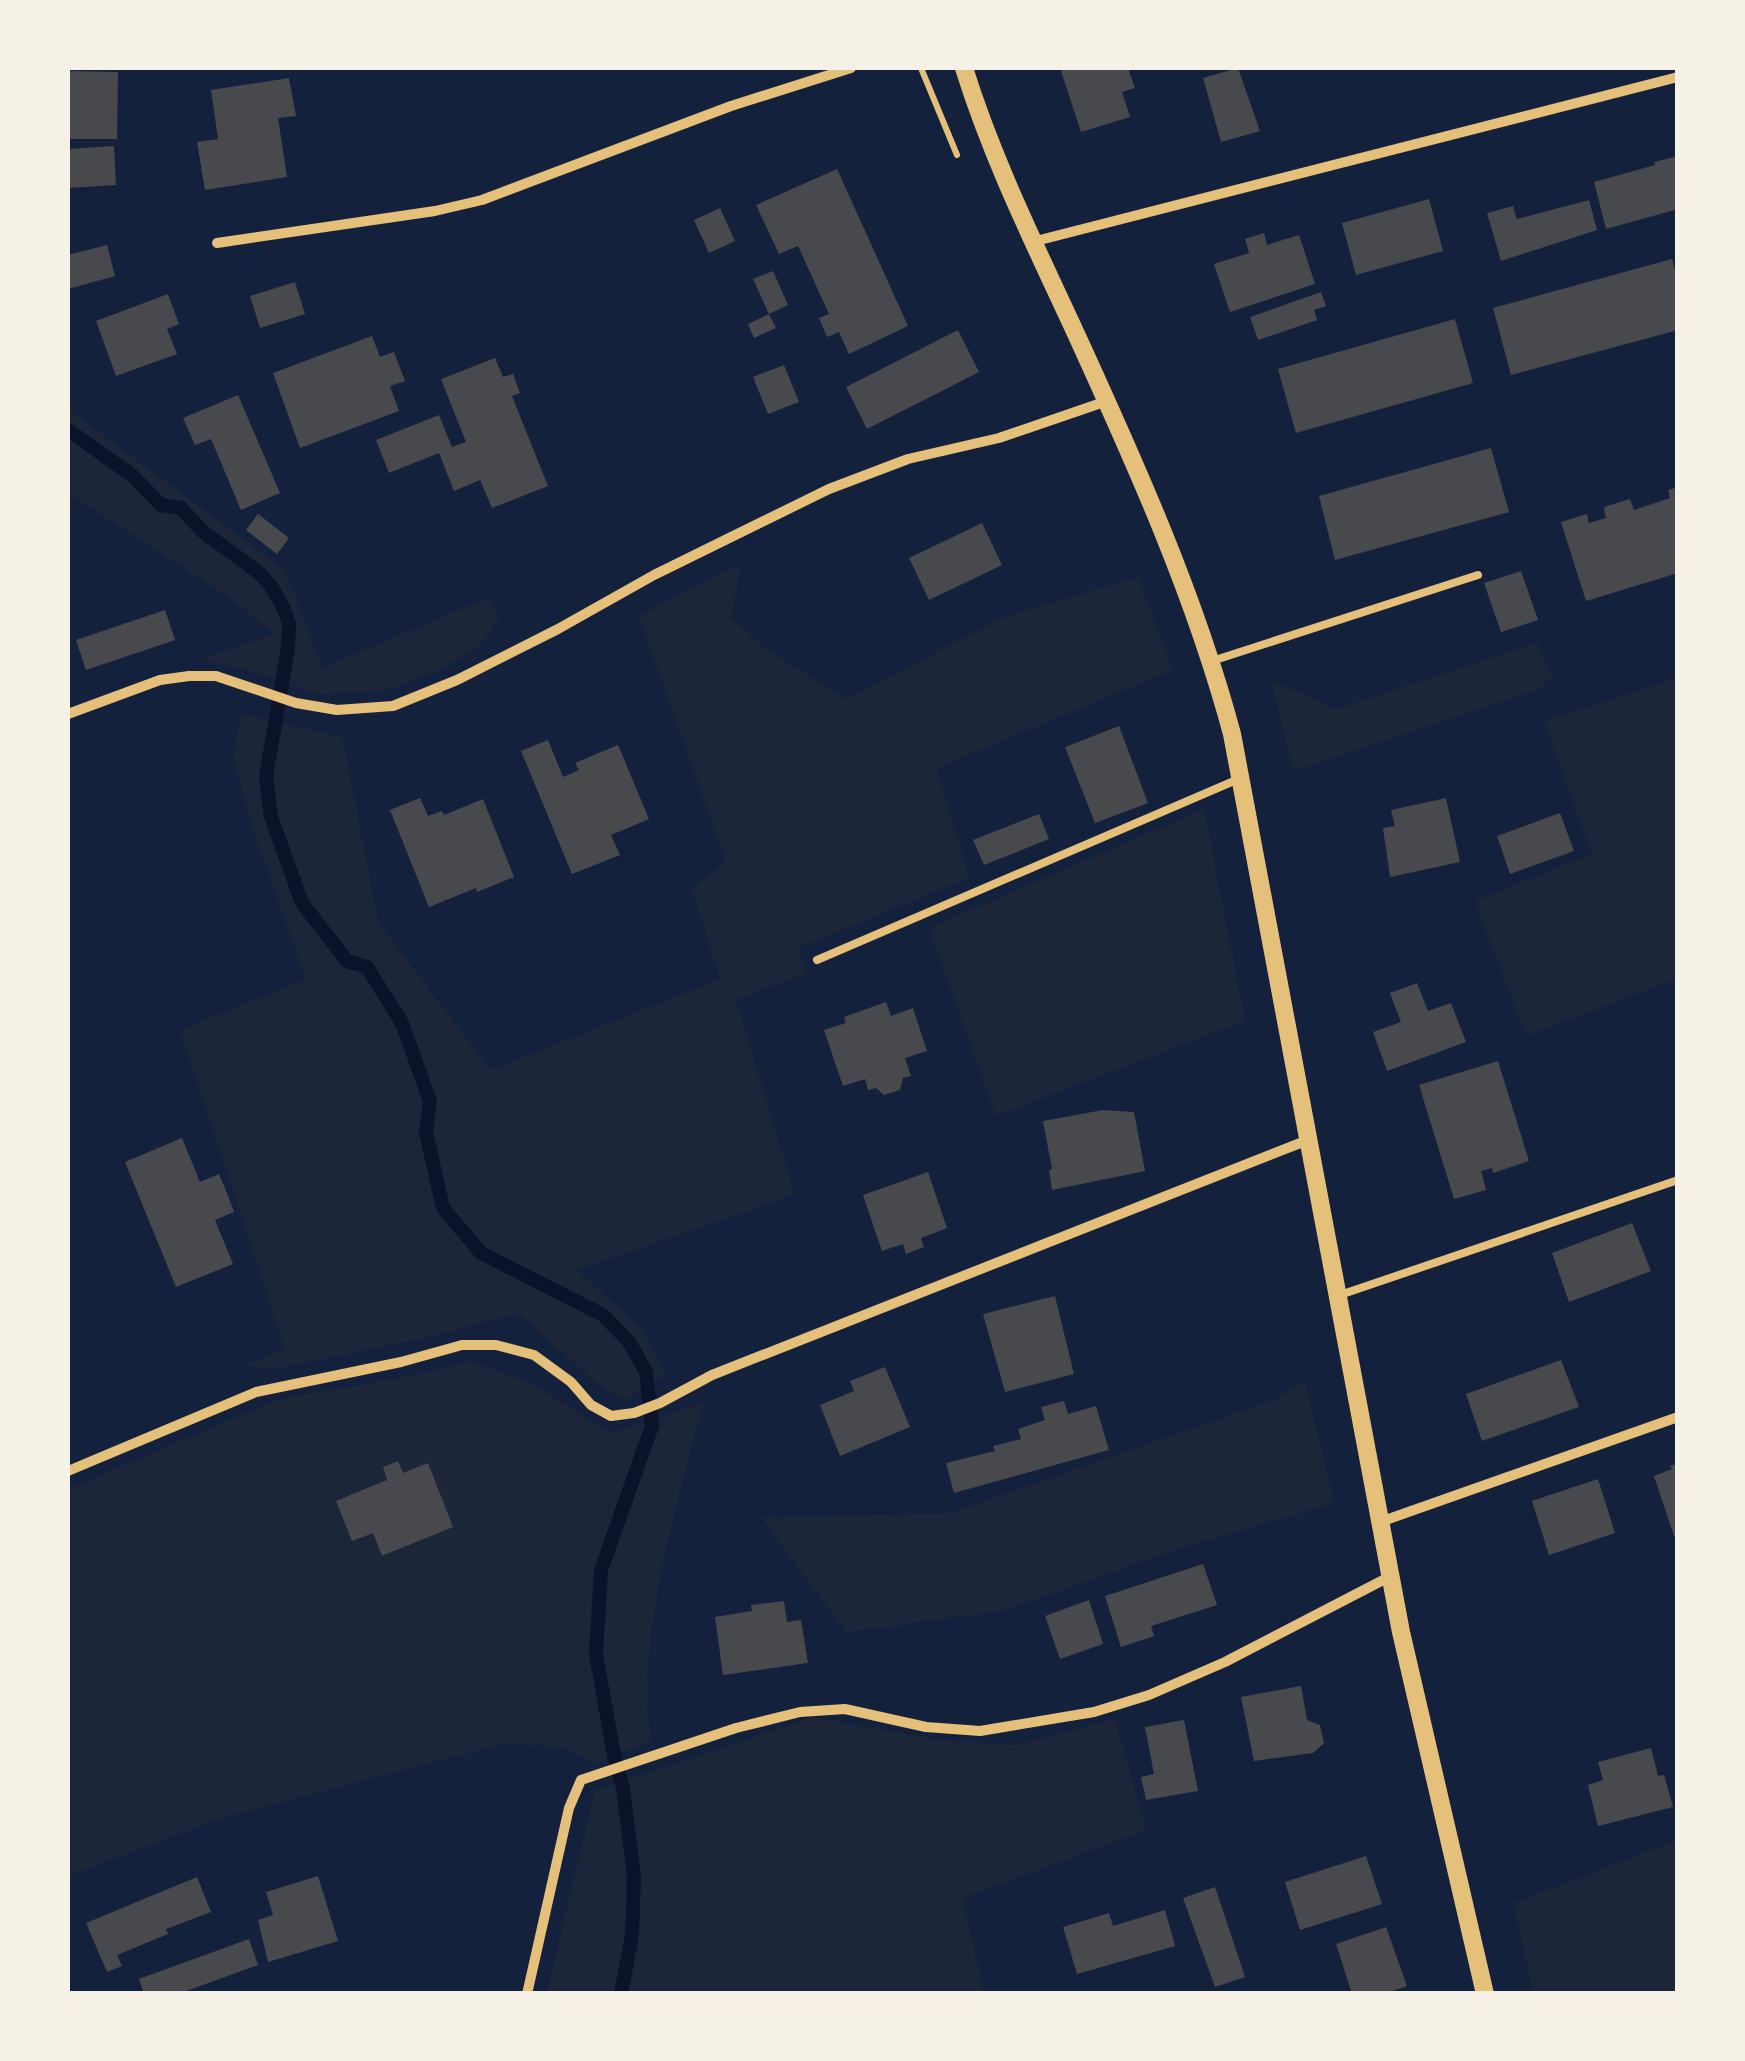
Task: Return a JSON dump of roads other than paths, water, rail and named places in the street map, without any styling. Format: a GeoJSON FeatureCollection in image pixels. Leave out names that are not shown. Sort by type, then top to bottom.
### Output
{"type":"FeatureCollection","features":[{"type":"Feature","properties":{"kind":"street"},"geometry":{"type":"LineString","coordinates":[[217,243],[436,211],[482,200],[731,106],[851,68]]}},
{"type":"Feature","properties":{"kind":"street"},"geometry":{"type":"LineString","coordinates":[[964,68],[982,128],[1107,401],[1174,557],[1212,661],[1241,778],[1390,1576],[1485,1994]]}},
{"type":"Feature","properties":{"kind":"street"},"geometry":{"type":"LineString","coordinates":[[1032,242],[1678,77]]}},
{"type":"Feature","properties":{"kind":"street"},"geometry":{"type":"LineString","coordinates":[[68,714],[160,680],[189,676],[216,676],[296,703],[338,710],[393,706],[499,659],[654,575],[829,488],[908,459],[998,438],[1107,401]]}},
{"type":"Feature","properties":{"kind":"street"},"geometry":{"type":"LineString","coordinates":[[68,1471],[256,1392],[402,1362],[462,1345],[496,1345],[534,1355],[570,1382],[590,1405],[611,1416],[634,1413],[712,1376],[1308,1140]]}},
{"type":"Feature","properties":{"kind":"street"},"geometry":{"type":"LineString","coordinates":[[1380,1522],[1678,1417]]}},
{"type":"Feature","properties":{"kind":"street"},"geometry":{"type":"LineString","coordinates":[[528,1994],[569,1808],[582,1780],[736,1728],[800,1712],[845,1708],[926,1727],[980,1731],[1094,1712],[1225,1662],[1390,1576]]}},
{"type":"Feature","properties":{"kind":"lane"},"geometry":{"type":"LineString","coordinates":[[1212,661],[1478,575]]}},
{"type":"Feature","properties":{"kind":"lane"},"geometry":{"type":"LineString","coordinates":[[816,960],[1241,778]]}},
{"type":"Feature","properties":{"kind":"lane"},"geometry":{"type":"LineString","coordinates":[[1337,1296],[1678,1180]]}},
{"type":"Feature","properties":{"kind":"waterway"},"geometry":{"type":"LineString","coordinates":[[68,430],[133,476],[161,505],[181,508],[202,531],[271,586],[289,623],[266,776],[271,817],[302,903],[347,961],[367,967],[402,1023],[430,1101],[426,1132],[443,1208],[481,1253],[603,1315],[629,1342],[646,1372],[652,1426],[601,1570],[596,1654],[623,1788],[634,1878],[632,1935],[621,1994]]}}]}
